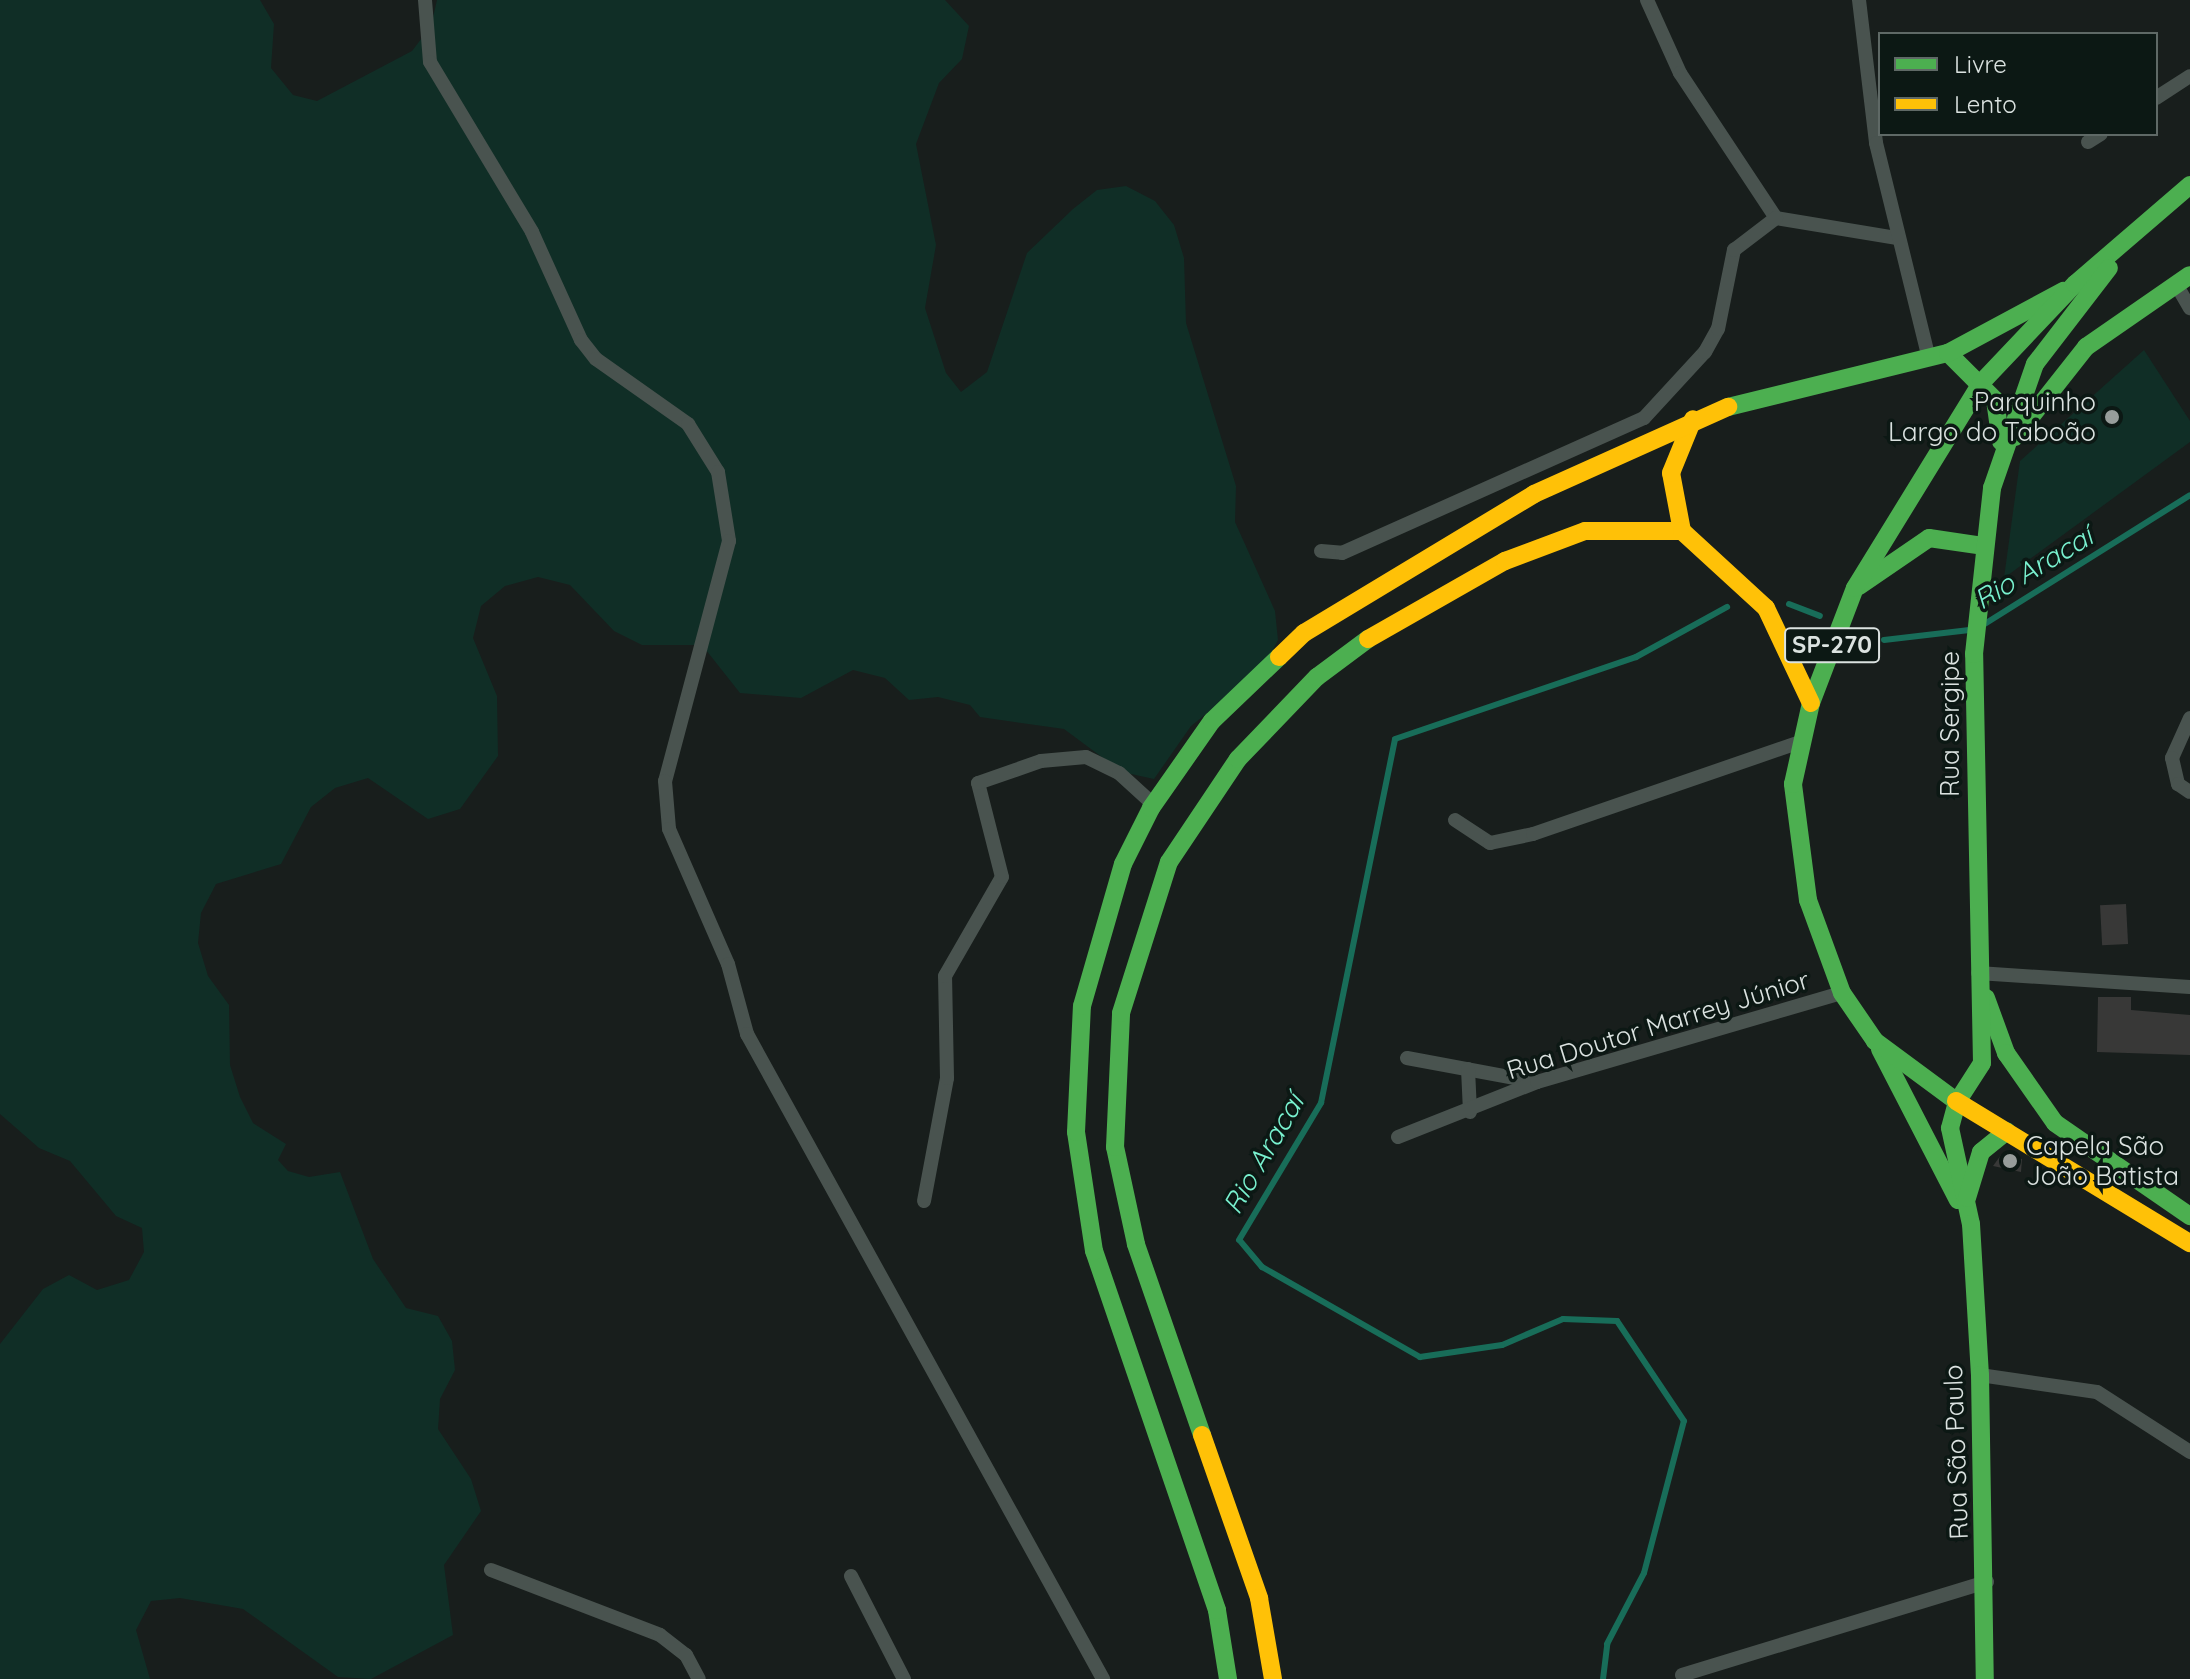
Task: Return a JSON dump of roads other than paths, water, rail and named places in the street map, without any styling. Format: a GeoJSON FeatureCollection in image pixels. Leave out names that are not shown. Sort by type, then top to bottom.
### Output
{"type":"FeatureCollection","features":[{"type":"Feature","properties":{"kind":"main road","name":"SP-270"},"geometry":{"type":"LineString","coordinates":[[2190,185],[2075,284],[1981,383],[1855,588],[1811,703],[1793,784],[1795,843],[1842,993],[1875,1041],[1957,1102],[2190,1243]]}},
{"type":"Feature","properties":{"kind":"main road","name":"Rua Sergipe"},"geometry":{"type":"LineString","coordinates":[[1957,1102],[1982,1063],[1974,654],[1980,577],[1998,465],[2049,341],[2137,230]]}},
{"type":"Feature","properties":{"kind":"main road"},"geometry":{"type":"LineString","coordinates":[[1998,465],[2024,421],[2086,347],[2183,280]]}},
{"type":"Feature","properties":{"kind":"main road"},"geometry":{"type":"LineString","coordinates":[[1228,1679],[1217,1610],[1094,1251],[1078,1156],[1082,1006],[1123,864],[1153,804],[1212,721],[1304,633],[1534,494],[1693,419],[1744,400],[1948,353],[2075,284]]}},
{"type":"Feature","properties":{"kind":"main road"},"geometry":{"type":"LineString","coordinates":[[1948,353],[1995,400],[1998,465]]}},
{"type":"Feature","properties":{"kind":"main road"},"geometry":{"type":"LineString","coordinates":[[1693,419],[1671,473],[1682,531],[1743,583],[1766,608],[1811,703]]}},
{"type":"Feature","properties":{"kind":"main road"},"geometry":{"type":"LineString","coordinates":[[1273,1679],[1259,1598],[1122,1183],[1113,1083],[1140,938],[1169,862],[1238,759],[1317,677],[1382,628],[1505,561],[1585,531],[1682,531]]}},
{"type":"Feature","properties":{"kind":"main road"},"geometry":{"type":"LineString","coordinates":[[1855,588],[1929,538],[1984,546]]}},
{"type":"Feature","properties":{"kind":"main road"},"geometry":{"type":"LineString","coordinates":[[1978,973],[2006,1053],[2055,1123],[2190,1216]]}},
{"type":"Feature","properties":{"kind":"main road"},"geometry":{"type":"LineString","coordinates":[[1875,1041],[1971,1224]]}},
{"type":"Feature","properties":{"kind":"main road","name":"Rua São Paulo"},"geometry":{"type":"LineString","coordinates":[[1957,1102],[1950,1128],[1971,1224],[1980,1375],[1987,1582],[1985,1679]]}},
{"type":"Feature","properties":{"kind":"main road"},"geometry":{"type":"LineString","coordinates":[[1967,1198],[1981,1152],[2007,1131]]}},
{"type":"Feature","properties":{"kind":"street"},"geometry":{"type":"LineString","coordinates":[[425,0],[430,62],[532,232],[581,340],[688,424],[718,472],[729,541],[665,781],[669,829],[728,964],[747,1034],[1103,1679]]}},
{"type":"Feature","properties":{"kind":"street"},"geometry":{"type":"LineString","coordinates":[[1647,0],[1680,73],[1776,218]]}},
{"type":"Feature","properties":{"kind":"street"},"geometry":{"type":"LineString","coordinates":[[1859,0],[1862,67],[1897,238],[1929,359]]}},
{"type":"Feature","properties":{"kind":"street"},"geometry":{"type":"LineString","coordinates":[[2158,97],[2190,76]]}},
{"type":"Feature","properties":{"kind":"street"},"geometry":{"type":"LineString","coordinates":[[1321,551],[1342,553],[1644,418],[1681,386],[1711,340],[1734,250],[1776,218],[1897,238]]}},
{"type":"Feature","properties":{"kind":"street"},"geometry":{"type":"LineString","coordinates":[[2183,280],[2190,308]]}},
{"type":"Feature","properties":{"kind":"street"},"geometry":{"type":"LineString","coordinates":[[2190,718],[2172,758],[2178,784],[2190,792]]}},
{"type":"Feature","properties":{"kind":"street"},"geometry":{"type":"LineString","coordinates":[[1455,820],[1490,843],[1533,834],[1803,741]]}},
{"type":"Feature","properties":{"kind":"street"},"geometry":{"type":"LineString","coordinates":[[924,1201],[947,1078],[945,976],[1002,877],[978,783],[1041,761],[1086,757],[1119,773],[1153,804]]}},
{"type":"Feature","properties":{"kind":"street"},"geometry":{"type":"LineString","coordinates":[[1978,973],[2190,987]]}},
{"type":"Feature","properties":{"kind":"street","name":"Rua Doutor Marrey Júnior"},"geometry":{"type":"LineString","coordinates":[[1398,1137],[1470,1112],[1537,1082],[1842,993]]}},
{"type":"Feature","properties":{"kind":"street"},"geometry":{"type":"LineString","coordinates":[[1407,1058],[1537,1082]]}},
{"type":"Feature","properties":{"kind":"street"},"geometry":{"type":"LineString","coordinates":[[1468,1069],[1470,1112]]}},
{"type":"Feature","properties":{"kind":"street"},"geometry":{"type":"LineString","coordinates":[[1980,1375],[2097,1392],[2190,1452]]}},
{"type":"Feature","properties":{"kind":"street"},"geometry":{"type":"LineString","coordinates":[[491,1570],[660,1635],[686,1655],[699,1679]]}},
{"type":"Feature","properties":{"kind":"street"},"geometry":{"type":"LineString","coordinates":[[851,1576],[904,1679]]}},
{"type":"Feature","properties":{"kind":"street"},"geometry":{"type":"LineString","coordinates":[[1682,1675],[1987,1582]]}},
{"type":"Feature","properties":{"kind":"waterway","name":"Rio Aracaí"},"geometry":{"type":"LineString","coordinates":[[1983,625],[2190,495]]}},
{"type":"Feature","properties":{"kind":"waterway","name":"Rio Aracaí"},"geometry":{"type":"LineString","coordinates":[[1789,604],[1820,616]]}},
{"type":"Feature","properties":{"kind":"waterway","name":"Rio Aracaí"},"geometry":{"type":"LineString","coordinates":[[1603,1679],[1607,1644],[1644,1573],[1684,1421],[1617,1321],[1563,1319],[1502,1345],[1420,1357],[1262,1267],[1239,1240],[1321,1103],[1395,739],[1636,657],[1727,607]]}},
{"type":"Feature","properties":{"kind":"waterway","name":"Rio Aracaí"},"geometry":{"type":"LineString","coordinates":[[1884,640],[1969,630]]}},
{"type":"Feature","properties":{"kind":"place","name":"Parquinho Largo do Taboão"},"geometry":{"type":"Point","coordinates":[2112,417]}},
{"type":"Feature","properties":{"kind":"place","name":"Capela São João Batista"},"geometry":{"type":"Point","coordinates":[2010,1161]}}]}
